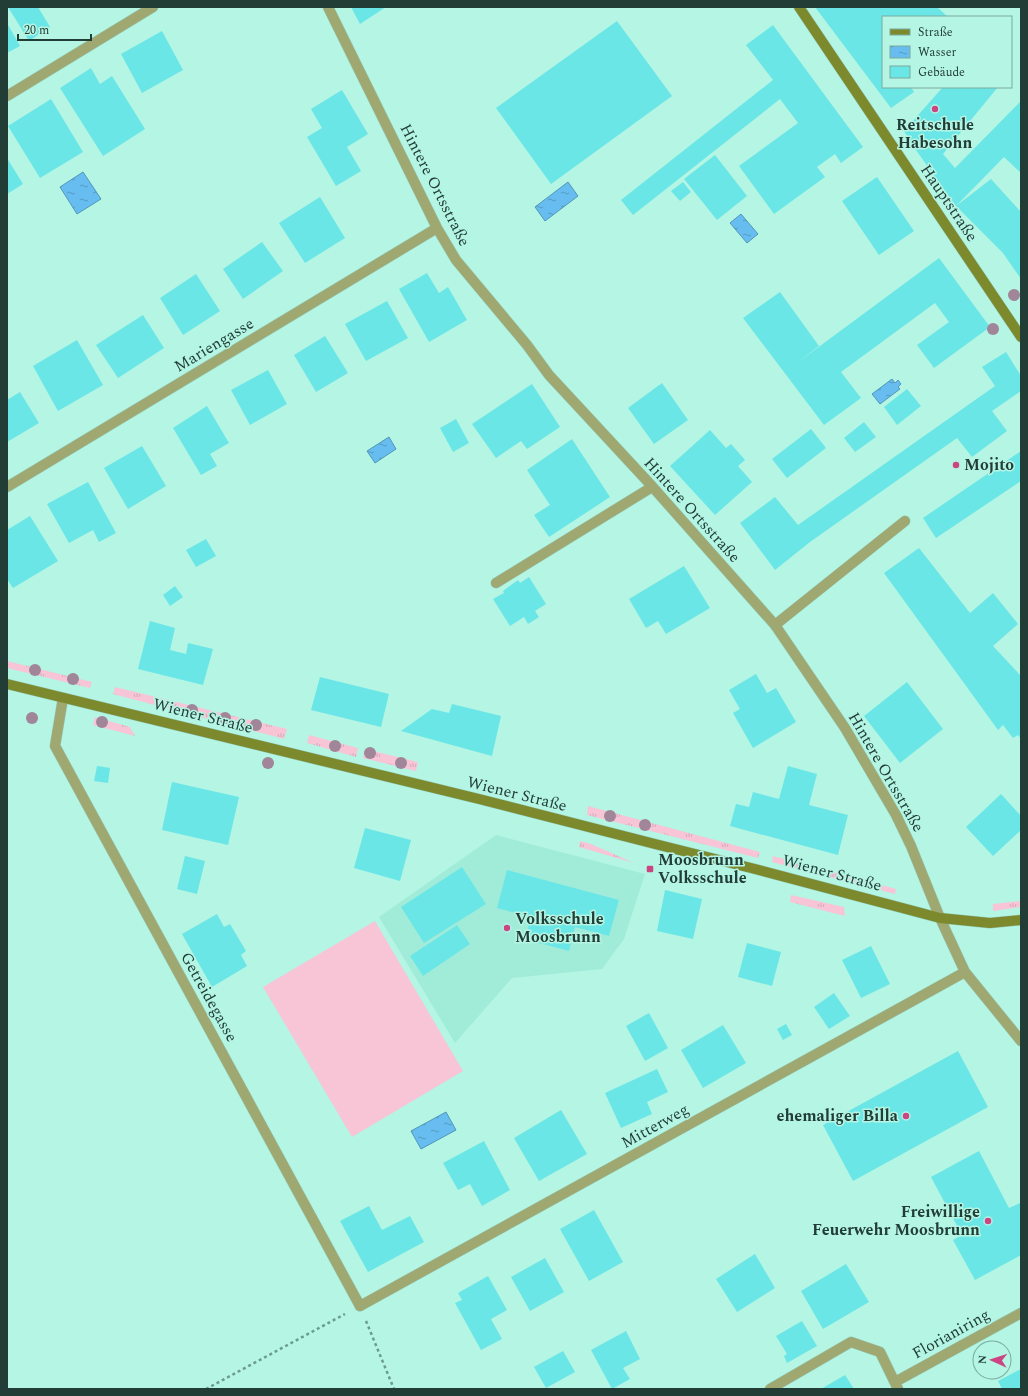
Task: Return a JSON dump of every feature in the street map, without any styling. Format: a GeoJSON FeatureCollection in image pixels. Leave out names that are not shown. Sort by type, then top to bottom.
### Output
{"type":"FeatureCollection","features":[{"type":"Feature","properties":{"kind":"main road","name":"Hauptstraße"},"geometry":{"type":"LineString","coordinates":[[799,7],[1021,337]]}},
{"type":"Feature","properties":{"kind":"main road","name":"Wiener Straße"},"geometry":{"type":"LineString","coordinates":[[7,684],[478,799],[755,869],[940,918],[990,923],[1021,920]]}},
{"type":"Feature","properties":{"kind":"street"},"geometry":{"type":"LineString","coordinates":[[7,96],[153,7]]}},
{"type":"Feature","properties":{"kind":"street","name":"Hintere Ortsstraße"},"geometry":{"type":"LineString","coordinates":[[328,7],[437,228],[456,260],[527,345],[549,375],[652,487],[775,625],[845,728],[885,795],[911,846],[940,918],[965,972],[1021,1041]]}},
{"type":"Feature","properties":{"kind":"street","name":"Mariengasse"},"geometry":{"type":"LineString","coordinates":[[7,487],[437,228]]}},
{"type":"Feature","properties":{"kind":"street"},"geometry":{"type":"LineString","coordinates":[[496,583],[652,487]]}},
{"type":"Feature","properties":{"kind":"street"},"geometry":{"type":"LineString","coordinates":[[775,625],[905,521]]}},
{"type":"Feature","properties":{"kind":"street","name":"Getreidegasse"},"geometry":{"type":"LineString","coordinates":[[63,698],[55,746],[360,1306]]}},
{"type":"Feature","properties":{"kind":"street","name":"Mitterweg"},"geometry":{"type":"LineString","coordinates":[[360,1306],[965,972]]}},
{"type":"Feature","properties":{"kind":"street","name":"Florianiring"},"geometry":{"type":"LineString","coordinates":[[770,1389],[851,1342],[880,1352],[897,1385],[1021,1313]]}},
{"type":"Feature","properties":{"kind":"path"},"geometry":{"type":"LineString","coordinates":[[206,1389],[360,1306],[394,1389]]}},
{"type":"Feature","properties":{"kind":"shaded area","name":"Volksschule Moosbrunn"},"geometry":{"type":"Polygon","coordinates":[[[496,835],[645,874],[624,939],[602,969],[512,978],[455,1043],[379,917],[496,835]]]}},
{"type":"Feature","properties":{"kind":"green space"},"geometry":{"type":"Polygon","coordinates":[[[7,661],[92,682],[90,688],[7,668],[7,661]]]}},
{"type":"Feature","properties":{"kind":"green space"},"geometry":{"type":"Polygon","coordinates":[[[115,687],[287,729],[284,739],[113,694],[115,687]]]}},
{"type":"Feature","properties":{"kind":"green space"},"geometry":{"type":"Polygon","coordinates":[[[95,717],[130,727],[135,736],[93,725],[95,717]]]}},
{"type":"Feature","properties":{"kind":"green space"},"geometry":{"type":"Polygon","coordinates":[[[309,735],[358,748],[356,757],[307,743],[309,735]]]}},
{"type":"Feature","properties":{"kind":"green space"},"geometry":{"type":"Polygon","coordinates":[[[365,749],[418,762],[416,771],[363,758],[365,749]]]}},
{"type":"Feature","properties":{"kind":"green space"},"geometry":{"type":"Polygon","coordinates":[[[588,806],[760,852],[758,858],[587,815],[588,806]]]}},
{"type":"Feature","properties":{"kind":"green space"},"geometry":{"type":"Polygon","coordinates":[[[580,841],[591,844],[634,863],[579,847],[580,841]]]}},
{"type":"Feature","properties":{"kind":"green space"},"geometry":{"type":"Polygon","coordinates":[[[773,856],[896,889],[895,894],[772,862],[773,856]]]}},
{"type":"Feature","properties":{"kind":"green space"},"geometry":{"type":"Polygon","coordinates":[[[791,895],[844,907],[845,916],[790,902],[791,895]]]}},
{"type":"Feature","properties":{"kind":"green space"},"geometry":{"type":"Polygon","coordinates":[[[1021,901],[1021,907],[993,911],[993,904],[1021,901]]]}},
{"type":"Feature","properties":{"kind":"green space"},"geometry":{"type":"Polygon","coordinates":[[[375,921],[463,1071],[352,1137],[263,987],[375,921]]]}},
{"type":"Feature","properties":{"kind":"water"},"geometry":{"type":"Polygon","coordinates":[[[83,172],[101,199],[77,214],[60,187],[83,172]]]}},
{"type":"Feature","properties":{"kind":"water"},"geometry":{"type":"Polygon","coordinates":[[[568,182],[578,196],[545,221],[535,207],[568,182]]]}},
{"type":"Feature","properties":{"kind":"water"},"geometry":{"type":"Polygon","coordinates":[[[741,214],[758,234],[747,243],[730,223],[741,214]]]}},
{"type":"Feature","properties":{"kind":"water"},"geometry":{"type":"Polygon","coordinates":[[[892,379],[895,383],[898,380],[901,384],[898,387],[900,389],[880,404],[872,394],[892,379]]]}},
{"type":"Feature","properties":{"kind":"water"},"geometry":{"type":"Polygon","coordinates":[[[389,437],[396,449],[375,463],[367,451],[389,437]]]}},
{"type":"Feature","properties":{"kind":"water"},"geometry":{"type":"Polygon","coordinates":[[[446,1112],[456,1130],[421,1149],[411,1131],[446,1112]]]}},
{"type":"Feature","properties":{"kind":"building"},"geometry":{"type":"Polygon","coordinates":[[[8,7],[38,7],[50,27],[29,41],[8,7]]]}},
{"type":"Feature","properties":{"kind":"building"},"geometry":{"type":"Polygon","coordinates":[[[351,7],[386,7],[360,24],[351,7]]]}},
{"type":"Feature","properties":{"kind":"building"},"geometry":{"type":"Polygon","coordinates":[[[815,7],[937,7],[947,16],[882,16],[882,88],[912,88],[914,92],[891,108],[815,7]]]}},
{"type":"Feature","properties":{"kind":"building"},"geometry":{"type":"Polygon","coordinates":[[[617,21],[672,96],[551,184],[496,108],[617,21]]]}},
{"type":"Feature","properties":{"kind":"building"},"geometry":{"type":"Polygon","coordinates":[[[7,23],[20,46],[7,53],[7,23]]]}},
{"type":"Feature","properties":{"kind":"building"},"geometry":{"type":"Polygon","coordinates":[[[773,25],[863,147],[841,163],[835,154],[817,167],[825,177],[774,214],[739,166],[798,123],[780,99],[633,215],[621,200],[773,80],[746,45],[773,25]]]}},
{"type":"Feature","properties":{"kind":"building"},"geometry":{"type":"Polygon","coordinates":[[[162,31],[183,70],[142,93],[121,54],[162,31]]]}},
{"type":"Feature","properties":{"kind":"building"},"geometry":{"type":"Polygon","coordinates":[[[91,68],[100,84],[112,76],[145,129],[103,156],[60,88],[91,68]]]}},
{"type":"Feature","properties":{"kind":"building"},"geometry":{"type":"Polygon","coordinates":[[[942,88],[997,88],[943,154],[955,168],[1021,101],[1021,173],[1004,157],[956,206],[904,131],[942,88]]]}},
{"type":"Feature","properties":{"kind":"building"},"geometry":{"type":"Polygon","coordinates":[[[342,90],[368,134],[347,147],[361,171],[336,186],[307,137],[322,128],[311,109],[342,90]]]}},
{"type":"Feature","properties":{"kind":"building"},"geometry":{"type":"Polygon","coordinates":[[[51,99],[83,152],[40,178],[8,126],[51,99]]]}},
{"type":"Feature","properties":{"kind":"building"},"geometry":{"type":"Polygon","coordinates":[[[715,155],[747,196],[717,220],[684,179],[715,155]]]}},
{"type":"Feature","properties":{"kind":"building"},"geometry":{"type":"Polygon","coordinates":[[[7,158],[23,184],[7,194],[7,158]]]}},
{"type":"Feature","properties":{"kind":"building"},"geometry":{"type":"Polygon","coordinates":[[[877,177],[914,231],[879,255],[842,201],[877,177]]]}},
{"type":"Feature","properties":{"kind":"building"},"geometry":{"type":"Polygon","coordinates":[[[991,179],[1021,212],[1021,279],[1003,253],[956,206],[991,179]]]}},
{"type":"Feature","properties":{"kind":"building"},"geometry":{"type":"Polygon","coordinates":[[[683,182],[691,192],[680,201],[671,191],[683,182]]]}},
{"type":"Feature","properties":{"kind":"building"},"geometry":{"type":"Polygon","coordinates":[[[320,197],[345,238],[305,263],[279,223],[320,197]]]}},
{"type":"Feature","properties":{"kind":"building"},"geometry":{"type":"Polygon","coordinates":[[[262,242],[283,271],[243,299],[223,269],[262,242]]]}},
{"type":"Feature","properties":{"kind":"building"},"geometry":{"type":"Polygon","coordinates":[[[939,258],[990,327],[934,368],[917,345],[949,322],[935,303],[841,372],[861,398],[824,425],[743,318],[780,292],[819,346],[797,363],[939,258]]]}},
{"type":"Feature","properties":{"kind":"building"},"geometry":{"type":"Polygon","coordinates":[[[427,273],[439,293],[448,287],[467,320],[429,342],[399,289],[427,273]]]}},
{"type":"Feature","properties":{"kind":"building"},"geometry":{"type":"Polygon","coordinates":[[[196,274],[220,311],[183,335],[160,298],[196,274]]]}},
{"type":"Feature","properties":{"kind":"building"},"geometry":{"type":"Polygon","coordinates":[[[387,301],[408,338],[366,361],[345,324],[387,301]]]}},
{"type":"Feature","properties":{"kind":"building"},"geometry":{"type":"Polygon","coordinates":[[[143,315],[164,348],[118,378],[96,345],[143,315]]]}},
{"type":"Feature","properties":{"kind":"building"},"geometry":{"type":"Polygon","coordinates":[[[325,336],[348,373],[316,392],[294,355],[325,336]]]}},
{"type":"Feature","properties":{"kind":"building"},"geometry":{"type":"Polygon","coordinates":[[[77,340],[103,385],[58,411],[33,366],[77,340]]]}},
{"type":"Feature","properties":{"kind":"building"},"geometry":{"type":"Polygon","coordinates":[[[1006,352],[1021,376],[1021,391],[992,411],[1007,431],[972,457],[957,438],[810,542],[775,570],[740,523],[775,497],[798,525],[995,386],[982,367],[1006,352]]]}},
{"type":"Feature","properties":{"kind":"building"},"geometry":{"type":"Polygon","coordinates":[[[268,370],[287,404],[250,425],[231,390],[268,370]]]}},
{"type":"Feature","properties":{"kind":"building"},"geometry":{"type":"Polygon","coordinates":[[[662,383],[688,420],[654,444],[628,408],[662,383]]]}},
{"type":"Feature","properties":{"kind":"building"},"geometry":{"type":"Polygon","coordinates":[[[532,384],[560,427],[527,449],[521,441],[496,458],[472,424],[532,384]]]}},
{"type":"Feature","properties":{"kind":"building"},"geometry":{"type":"Polygon","coordinates":[[[907,389],[921,406],[897,425],[884,407],[907,389]]]}},
{"type":"Feature","properties":{"kind":"building"},"geometry":{"type":"Polygon","coordinates":[[[20,392],[39,423],[7,442],[7,400],[20,392]]]}},
{"type":"Feature","properties":{"kind":"building"},"geometry":{"type":"Polygon","coordinates":[[[207,406],[229,443],[210,454],[217,466],[201,475],[173,428],[207,406]]]}},
{"type":"Feature","properties":{"kind":"building"},"geometry":{"type":"Polygon","coordinates":[[[456,419],[469,443],[453,452],[440,428],[456,419]]]}},
{"type":"Feature","properties":{"kind":"building"},"geometry":{"type":"Polygon","coordinates":[[[864,422],[876,437],[855,452],[844,438],[864,422]]]}},
{"type":"Feature","properties":{"kind":"building"},"geometry":{"type":"Polygon","coordinates":[[[811,429],[826,448],[787,478],[772,459],[811,429]]]}},
{"type":"Feature","properties":{"kind":"building"},"geometry":{"type":"Polygon","coordinates":[[[710,430],[726,448],[731,444],[745,460],[738,466],[752,482],[715,515],[670,466],[710,430]]]}},
{"type":"Feature","properties":{"kind":"building"},"geometry":{"type":"Polygon","coordinates":[[[572,439],[610,497],[549,537],[534,515],[550,505],[527,470],[572,439]]]}},
{"type":"Feature","properties":{"kind":"building"},"geometry":{"type":"Polygon","coordinates":[[[142,446],[166,486],[128,509],[104,468],[142,446]]]}},
{"type":"Feature","properties":{"kind":"building"},"geometry":{"type":"Polygon","coordinates":[[[1021,451],[1021,481],[936,538],[923,518],[1021,451]]]}},
{"type":"Feature","properties":{"kind":"building"},"geometry":{"type":"Polygon","coordinates":[[[88,482],[116,533],[99,542],[93,530],[69,543],[47,504],[88,482]]]}},
{"type":"Feature","properties":{"kind":"building"},"geometry":{"type":"Polygon","coordinates":[[[30,516],[58,561],[13,588],[7,579],[7,530],[30,516]]]}},
{"type":"Feature","properties":{"kind":"building"},"geometry":{"type":"Polygon","coordinates":[[[206,539],[216,556],[196,567],[186,550],[206,539]]]}},
{"type":"Feature","properties":{"kind":"building"},"geometry":{"type":"Polygon","coordinates":[[[919,548],[970,613],[993,593],[1018,624],[993,646],[1021,676],[1021,739],[1018,735],[1013,738],[1003,725],[998,730],[884,573],[919,548]]]}},
{"type":"Feature","properties":{"kind":"building"},"geometry":{"type":"Polygon","coordinates":[[[684,566],[710,608],[666,634],[658,621],[646,628],[629,599],[684,566]]]}},
{"type":"Feature","properties":{"kind":"building"},"geometry":{"type":"Polygon","coordinates":[[[529,577],[546,604],[535,611],[539,617],[528,624],[524,617],[510,626],[493,599],[504,593],[503,591],[518,580],[520,583],[529,577]]]}},
{"type":"Feature","properties":{"kind":"building"},"geometry":{"type":"Polygon","coordinates":[[[175,586],[183,597],[170,606],[163,595],[175,586]]]}},
{"type":"Feature","properties":{"kind":"building"},"geometry":{"type":"Polygon","coordinates":[[[150,621],[175,628],[170,650],[186,654],[188,643],[213,649],[203,685],[138,669],[150,621]]]}},
{"type":"Feature","properties":{"kind":"building"},"geometry":{"type":"Polygon","coordinates":[[[756,674],[767,693],[776,688],[796,722],[753,748],[733,713],[740,709],[729,690],[756,674]]]}},
{"type":"Feature","properties":{"kind":"building"},"geometry":{"type":"Polygon","coordinates":[[[320,677],[389,694],[381,727],[311,710],[320,677]]]}},
{"type":"Feature","properties":{"kind":"building"},"geometry":{"type":"Polygon","coordinates":[[[907,682],[943,729],[900,763],[864,716],[907,682]]]}},
{"type":"Feature","properties":{"kind":"building"},"geometry":{"type":"Polygon","coordinates":[[[452,704],[501,716],[492,756],[401,731],[432,709],[449,713],[452,704]]]}},
{"type":"Feature","properties":{"kind":"building"},"geometry":{"type":"Polygon","coordinates":[[[97,766],[110,768],[108,783],[94,781],[97,766]]]}},
{"type":"Feature","properties":{"kind":"building"},"geometry":{"type":"Polygon","coordinates":[[[788,766],[817,774],[809,805],[848,815],[838,855],[730,826],[736,804],[749,807],[753,792],[779,799],[788,766]]]}},
{"type":"Feature","properties":{"kind":"building"},"geometry":{"type":"Polygon","coordinates":[[[172,782],[239,797],[228,845],[162,830],[172,782]]]}},
{"type":"Feature","properties":{"kind":"building"},"geometry":{"type":"Polygon","coordinates":[[[1001,794],[1021,816],[1021,830],[993,856],[966,827],[1001,794]]]}},
{"type":"Feature","properties":{"kind":"building"},"geometry":{"type":"Polygon","coordinates":[[[365,828],[411,840],[400,881],[354,868],[365,828]]]}},
{"type":"Feature","properties":{"kind":"building"},"geometry":{"type":"Polygon","coordinates":[[[185,856],[205,861],[197,894],[177,889],[185,856]]]}},
{"type":"Feature","properties":{"kind":"building"},"geometry":{"type":"Polygon","coordinates":[[[462,867],[486,904],[424,943],[401,907],[462,867]]]}},
{"type":"Feature","properties":{"kind":"building"},"geometry":{"type":"Polygon","coordinates":[[[507,870],[619,900],[609,936],[575,927],[569,951],[525,939],[531,917],[497,908],[507,870]]]}},
{"type":"Feature","properties":{"kind":"building"},"geometry":{"type":"Polygon","coordinates":[[[665,890],[702,899],[693,939],[657,931],[665,890]]]}},
{"type":"Feature","properties":{"kind":"building"},"geometry":{"type":"Polygon","coordinates":[[[217,914],[224,927],[230,924],[246,951],[241,955],[247,966],[212,987],[182,934],[217,914]]]}},
{"type":"Feature","properties":{"kind":"building"},"geometry":{"type":"Polygon","coordinates":[[[457,925],[470,944],[423,976],[410,956],[457,925]]]}},
{"type":"Feature","properties":{"kind":"building"},"geometry":{"type":"Polygon","coordinates":[[[747,943],[781,952],[772,986],[738,977],[747,943]]]}},
{"type":"Feature","properties":{"kind":"building"},"geometry":{"type":"Polygon","coordinates":[[[871,946],[890,984],[861,998],[842,960],[871,946]]]}},
{"type":"Feature","properties":{"kind":"building"},"geometry":{"type":"Polygon","coordinates":[[[834,993],[850,1016],[829,1029],[814,1007],[834,993]]]}},
{"type":"Feature","properties":{"kind":"building"},"geometry":{"type":"Polygon","coordinates":[[[649,1013],[668,1048],[645,1061],[626,1026],[649,1013]]]}},
{"type":"Feature","properties":{"kind":"building"},"geometry":{"type":"Polygon","coordinates":[[[786,1024],[792,1035],[783,1040],[777,1029],[786,1024]]]}},
{"type":"Feature","properties":{"kind":"building"},"geometry":{"type":"Polygon","coordinates":[[[723,1025],[746,1063],[703,1088],[681,1050],[723,1025]]]}},
{"type":"Feature","properties":{"kind":"building","name":"ehemaliger Billa"},"geometry":{"type":"Polygon","coordinates":[[[958,1051],[988,1107],[853,1181],[823,1125],[958,1051]]]}},
{"type":"Feature","properties":{"kind":"building"},"geometry":{"type":"Polygon","coordinates":[[[657,1069],[668,1092],[647,1102],[652,1114],[621,1128],[605,1093],[657,1069]]]}},
{"type":"Feature","properties":{"kind":"building"},"geometry":{"type":"Polygon","coordinates":[[[561,1110],[587,1154],[539,1181],[514,1138],[561,1110]]]}},
{"type":"Feature","properties":{"kind":"building"},"geometry":{"type":"Polygon","coordinates":[[[484,1141],[510,1190],[482,1206],[470,1184],[458,1190],[443,1163],[484,1141]]]}},
{"type":"Feature","properties":{"kind":"building","name":"Freiwillige Feuerwehr Moosbrunn"},"geometry":{"type":"Polygon","coordinates":[[[979,1151],[1009,1208],[1020,1203],[1021,1205],[1021,1255],[975,1280],[953,1240],[962,1235],[931,1177],[979,1151]]]}},
{"type":"Feature","properties":{"kind":"building"},"geometry":{"type":"Polygon","coordinates":[[[369,1206],[382,1230],[410,1216],[424,1242],[368,1272],[340,1221],[369,1206]]]}},
{"type":"Feature","properties":{"kind":"building"},"geometry":{"type":"Polygon","coordinates":[[[594,1210],[623,1262],[589,1281],[560,1229],[594,1210]]]}},
{"type":"Feature","properties":{"kind":"building"},"geometry":{"type":"Polygon","coordinates":[[[755,1254],[775,1288],[737,1312],[716,1279],[755,1254]]]}},
{"type":"Feature","properties":{"kind":"building"},"geometry":{"type":"Polygon","coordinates":[[[545,1258],[564,1292],[530,1311],[511,1277],[545,1258]]]}},
{"type":"Feature","properties":{"kind":"building"},"geometry":{"type":"Polygon","coordinates":[[[846,1264],[869,1302],[823,1329],[801,1291],[846,1264]]]}},
{"type":"Feature","properties":{"kind":"building"},"geometry":{"type":"Polygon","coordinates":[[[488,1276],[507,1310],[491,1319],[502,1339],[481,1350],[455,1303],[462,1300],[458,1293],[488,1276]]]}},
{"type":"Feature","properties":{"kind":"building"},"geometry":{"type":"Polygon","coordinates":[[[802,1321],[817,1346],[787,1363],[784,1356],[787,1354],[776,1336],[802,1321]]]}},
{"type":"Feature","properties":{"kind":"building"},"geometry":{"type":"Polygon","coordinates":[[[626,1331],[640,1359],[623,1368],[630,1379],[612,1389],[591,1350],[626,1331]]]}},
{"type":"Feature","properties":{"kind":"building"},"geometry":{"type":"Polygon","coordinates":[[[563,1351],[575,1372],[546,1388],[534,1367],[563,1351]]]}},
{"type":"Feature","properties":{"kind":"building"},"geometry":{"type":"Polygon","coordinates":[[[1021,1369],[1021,1389],[1002,1389],[998,1381],[1012,1380],[1012,1374],[1021,1369]]]}},
{"type":"Feature","properties":{"kind":"building"},"geometry":{"type":"Polygon","coordinates":[[[845,1375],[854,1389],[821,1389],[845,1375]]]}},
{"type":"Feature","properties":{"kind":"place","name":"Reitschule Habesohn"},"geometry":{"type":"Point","coordinates":[935,109]}},
{"type":"Feature","properties":{"kind":"place","name":"Mojito"},"geometry":{"type":"Point","coordinates":[956,465]}},
{"type":"Feature","properties":{"kind":"place","name":"Moosbrunn Volksschule"},"geometry":{"type":"Point","coordinates":[650,869]}},
{"type":"Feature","properties":{"kind":"place","name":"Volksschule Moosbrunn"},"geometry":{"type":"Point","coordinates":[507,928]}},
{"type":"Feature","properties":{"kind":"place","name":"ehemaliger Billa"},"geometry":{"type":"Point","coordinates":[906,1116]}},
{"type":"Feature","properties":{"kind":"place","name":"Freiwillige Feuerwehr Moosbrunn"},"geometry":{"type":"Point","coordinates":[988,1221]}}]}
